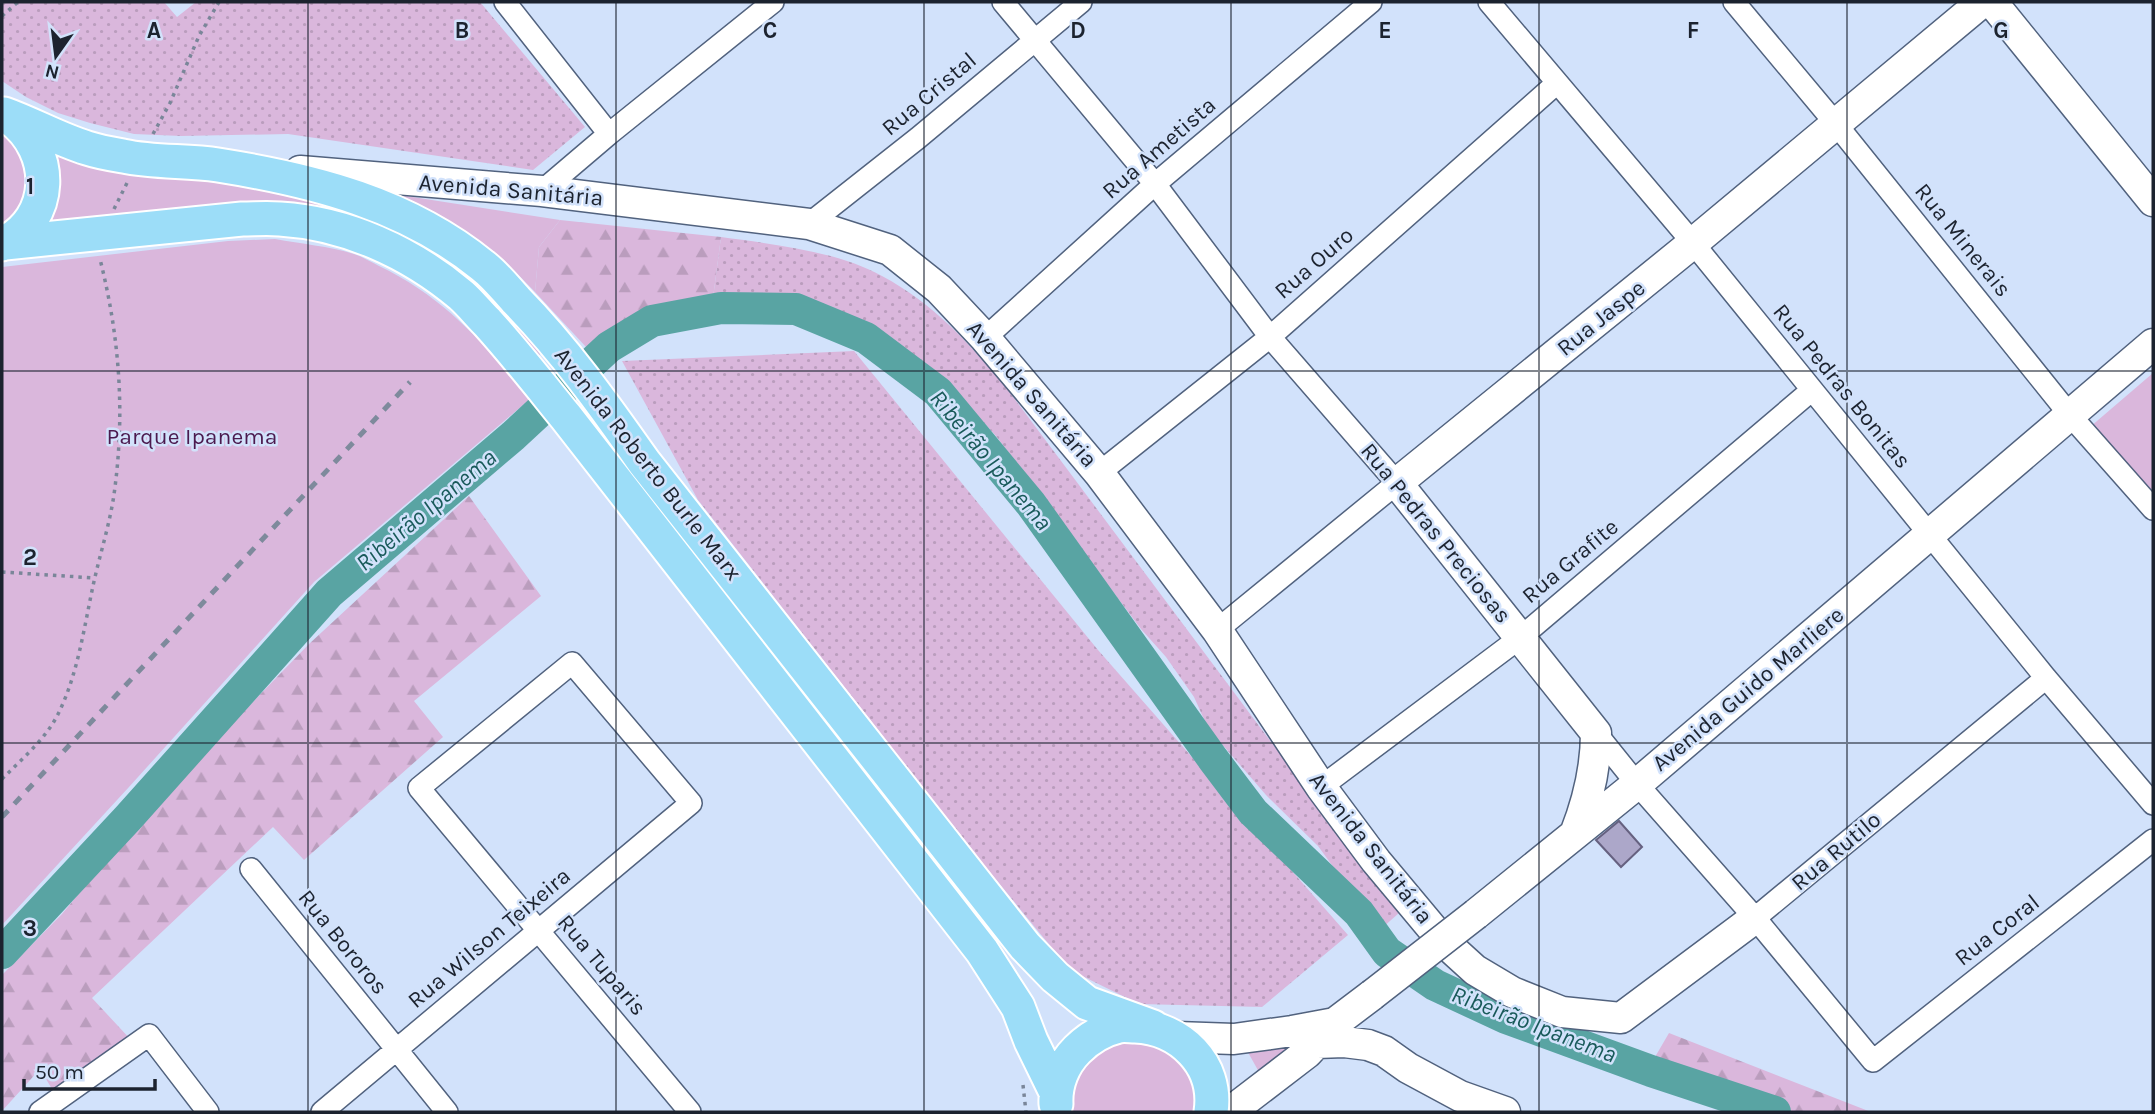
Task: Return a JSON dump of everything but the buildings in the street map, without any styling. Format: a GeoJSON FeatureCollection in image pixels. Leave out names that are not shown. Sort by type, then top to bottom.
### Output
{"type":"FeatureCollection","features":[{"type":"Feature","properties":{"kind":"main road","name":"Rua Jaspe"},"geometry":{"type":"LineString","coordinates":[[1397,483],[1693,243],[1982,2]]}},
{"type":"Feature","properties":{"kind":"main road"},"geometry":{"type":"LineString","coordinates":[[1992,2],[2153,201]]}},
{"type":"Feature","properties":{"kind":"main road","name":"Avenida Roberto Burle Marx"},"geometry":{"type":"LineString","coordinates":[[3,114],[88,149],[139,159],[216,165],[323,186],[361,197],[413,219],[484,267],[541,326],[593,390],[644,462],[1025,946],[1055,977],[1087,1003],[1165,1032]]}},
{"type":"Feature","properties":{"kind":"main road"},"geometry":{"type":"LineString","coordinates":[[3,114],[22,127],[35,145],[42,167],[43,190],[36,211],[23,230],[3,244]]}},
{"type":"Feature","properties":{"kind":"main road","name":"Avenida Sanitária"},"geometry":{"type":"LineString","coordinates":[[216,165],[542,191],[809,224],[890,250],[939,289],[985,338],[1099,472],[1217,630],[1321,787],[1442,940],[1475,970],[1512,992],[1562,1012],[1621,1018]]}},
{"type":"Feature","properties":{"kind":"main road","name":"Avenida Roberto Burle Marx"},"geometry":{"type":"LineString","coordinates":[[3,244],[100,245],[242,219],[314,224],[375,241],[435,276],[462,296],[514,352],[982,951],[1018,1007],[1056,1101]]}},
{"type":"Feature","properties":{"kind":"main road","name":"Avenida Guido Marliere"},"geometry":{"type":"LineString","coordinates":[[1230,1112],[1307,1053],[1326,1033],[1366,1000],[1636,784],[2153,344]]}},
{"type":"Feature","properties":{"kind":"main road","name":"Rua Pedras Preciosas"},"geometry":{"type":"LineString","coordinates":[[1397,483],[1596,733]]}},
{"type":"Feature","properties":{"kind":"main road"},"geometry":{"type":"LineString","coordinates":[[1575,834],[1591,786],[1596,756],[1596,733]]}},
{"type":"Feature","properties":{"kind":"main road","name":"Rua Rutilo"},"geometry":{"type":"LineString","coordinates":[[1621,1018],[1755,918]]}},
{"type":"Feature","properties":{"kind":"main road"},"geometry":{"type":"LineString","coordinates":[[1366,1000],[1365,1021],[1384,1051]]}},
{"type":"Feature","properties":{"kind":"main road"},"geometry":{"type":"LineString","coordinates":[[1056,1101],[1067,1060],[1090,1037],[1121,1025],[1165,1032],[1192,1051],[1204,1068],[1211,1087],[1211,1112]]}},
{"type":"Feature","properties":{"kind":"main road","name":"Avenida Guido Marliere"},"geometry":{"type":"LineString","coordinates":[[1165,1032],[1234,1039],[1292,1031],[1326,1033]]}},
{"type":"Feature","properties":{"kind":"main road"},"geometry":{"type":"LineString","coordinates":[[1326,1033],[1384,1051],[1408,1068],[1460,1096],[1505,1112]]}},
{"type":"Feature","properties":{"kind":"street"},"geometry":{"type":"LineString","coordinates":[[505,2],[609,134]]}},
{"type":"Feature","properties":{"kind":"street"},"geometry":{"type":"LineString","coordinates":[[542,191],[773,2]]}},
{"type":"Feature","properties":{"kind":"street","name":"Rua Pedras Preciosas"},"geometry":{"type":"LineString","coordinates":[[1003,2],[1155,184],[1270,337],[1397,483]]}},
{"type":"Feature","properties":{"kind":"street","name":"Rua Cristal"},"geometry":{"type":"LineString","coordinates":[[809,224],[918,138],[1081,2]]}},
{"type":"Feature","properties":{"kind":"street","name":"Rua Ametista"},"geometry":{"type":"LineString","coordinates":[[985,338],[1155,184],[1371,2]]}},
{"type":"Feature","properties":{"kind":"street","name":"Rua Pedras Bonitas"},"geometry":{"type":"LineString","coordinates":[[1489,2],[1693,243],[2046,678],[2153,804]]}},
{"type":"Feature","properties":{"kind":"street","name":"Rua Minerais"},"geometry":{"type":"LineString","coordinates":[[1734,2],[1836,124],[2069,414],[2153,509]]}},
{"type":"Feature","properties":{"kind":"street","name":"Rua Ouro"},"geometry":{"type":"LineString","coordinates":[[1099,472],[1270,337],[1557,83]]}},
{"type":"Feature","properties":{"kind":"street","name":"Rua Grafite"},"geometry":{"type":"LineString","coordinates":[[1321,787],[1521,637],[1812,390]]}},
{"type":"Feature","properties":{"kind":"street","name":"Rua Jaspe"},"geometry":{"type":"LineString","coordinates":[[1217,630],[1397,483]]}},
{"type":"Feature","properties":{"kind":"street","name":"Rua Tuparis"},"geometry":{"type":"LineString","coordinates":[[691,803],[572,663],[419,788],[691,1112]]}},
{"type":"Feature","properties":{"kind":"street","name":"Rua Rutilo"},"geometry":{"type":"LineString","coordinates":[[1755,918],[2046,678]]}},
{"type":"Feature","properties":{"kind":"street","name":"Rua Pedras Preciosas"},"geometry":{"type":"LineString","coordinates":[[1596,733],[1636,784],[1755,918],[1873,1061]]}},
{"type":"Feature","properties":{"kind":"street","name":"Rua Wilson Teixeira"},"geometry":{"type":"LineString","coordinates":[[322,1112],[691,803]]}},
{"type":"Feature","properties":{"kind":"street","name":"Rua Coral"},"geometry":{"type":"LineString","coordinates":[[1873,1061],[2153,840]]}},
{"type":"Feature","properties":{"kind":"street","name":"Rua Bororos"},"geometry":{"type":"LineString","coordinates":[[251,869],[447,1112]]}},
{"type":"Feature","properties":{"kind":"street"},"geometry":{"type":"LineString","coordinates":[[48,1110],[149,1035],[208,1112]]}},
{"type":"Feature","properties":{"kind":"path"},"geometry":{"type":"LineString","coordinates":[[2,16],[18,2]]}},
{"type":"Feature","properties":{"kind":"path"},"geometry":{"type":"LineString","coordinates":[[2,779],[40,740],[60,712],[79,652],[115,489],[119,441],[117,340],[100,245],[139,159],[170,103],[198,36],[219,2]]}},
{"type":"Feature","properties":{"kind":"path"},"geometry":{"type":"LineString","coordinates":[[2,572],[95,578]]}},
{"type":"Feature","properties":{"kind":"green space"},"geometry":{"type":"Polygon","coordinates":[[[2,2],[164,2],[177,17],[196,2],[480,2],[585,127],[533,170],[288,134],[134,134],[58,113],[2,81],[2,2]]]}},
{"type":"Feature","properties":{"kind":"green space"},"geometry":{"type":"Polygon","coordinates":[[[2,123],[28,154],[27,196],[17,214],[2,227],[2,123]]]}},
{"type":"Feature","properties":{"kind":"green space"},"geometry":{"type":"Polygon","coordinates":[[[39,141],[248,181],[381,219],[477,276],[547,349],[538,356],[378,230],[25,231],[39,141]]]}},
{"type":"Feature","properties":{"kind":"green space"},"geometry":{"type":"Polygon","coordinates":[[[368,190],[560,220],[539,247],[535,292],[504,260],[465,232],[368,190]]]}},
{"type":"Feature","properties":{"kind":"green space"},"geometry":{"type":"Polygon","coordinates":[[[560,220],[721,237],[713,298],[638,313],[586,347],[535,292],[539,247],[560,220]]]}},
{"type":"Feature","properties":{"kind":"green space"},"geometry":{"type":"Polygon","coordinates":[[[721,237],[804,250],[864,267],[918,299],[964,339],[1005,386],[1399,913],[1382,928],[1318,846],[1266,795],[1208,728],[1194,697],[1166,657],[1141,629],[996,436],[965,402],[873,332],[825,307],[789,296],[751,293],[713,298],[721,237]]]}},
{"type":"Feature","properties":{"kind":"green space","name":"Parque Ipanema"},"geometry":{"type":"Polygon","coordinates":[[[275,239],[354,254],[402,278],[444,307],[480,341],[529,400],[314,582],[2,925],[2,267],[228,241],[275,239]]]}},
{"type":"Feature","properties":{"kind":"green space"},"geometry":{"type":"Polygon","coordinates":[[[854,351],[1098,650],[1348,935],[1262,1007],[1139,1004],[1070,970],[979,859],[698,500],[622,361],[854,351]]]}},
{"type":"Feature","properties":{"kind":"green space"},"geometry":{"type":"Polygon","coordinates":[[[2153,373],[2153,494],[2090,427],[2153,373]]]}},
{"type":"Feature","properties":{"kind":"green space"},"geometry":{"type":"Polygon","coordinates":[[[469,496],[541,596],[414,701],[443,737],[304,860],[273,827],[92,998],[132,1041],[61,1104],[40,1069],[2,1111],[2,975],[62,914],[146,812],[309,644],[469,496]]]}},
{"type":"Feature","properties":{"kind":"green space"},"geometry":{"type":"Polygon","coordinates":[[[1321,1033],[1264,1081],[1245,1047],[1321,1033]]]}},
{"type":"Feature","properties":{"kind":"green space"},"geometry":{"type":"Polygon","coordinates":[[[1669,1033],[1871,1112],[1787,1112],[1655,1057],[1669,1033]]]}},
{"type":"Feature","properties":{"kind":"green space"},"geometry":{"type":"Polygon","coordinates":[[[1128,1041],[1147,1042],[1165,1048],[1193,1073],[1202,1112],[1069,1112],[1074,1085],[1084,1065],[1101,1051],[1128,1041]]]}},
{"type":"Feature","properties":{"kind":"waterway","name":"Ribeirão Ipanema"},"geometry":{"type":"LineString","coordinates":[[2,953],[128,818],[329,593],[513,436],[609,347],[652,321],[721,308],[796,309],[866,338],[938,392],[1031,504],[1253,812],[1359,913],[1387,952],[1435,985],[1506,1018],[1651,1071],[1775,1112]]}},
{"type":"Feature","properties":{"kind":"railway"},"geometry":{"type":"LineString","coordinates":[[2,817],[410,382]]}}]}
